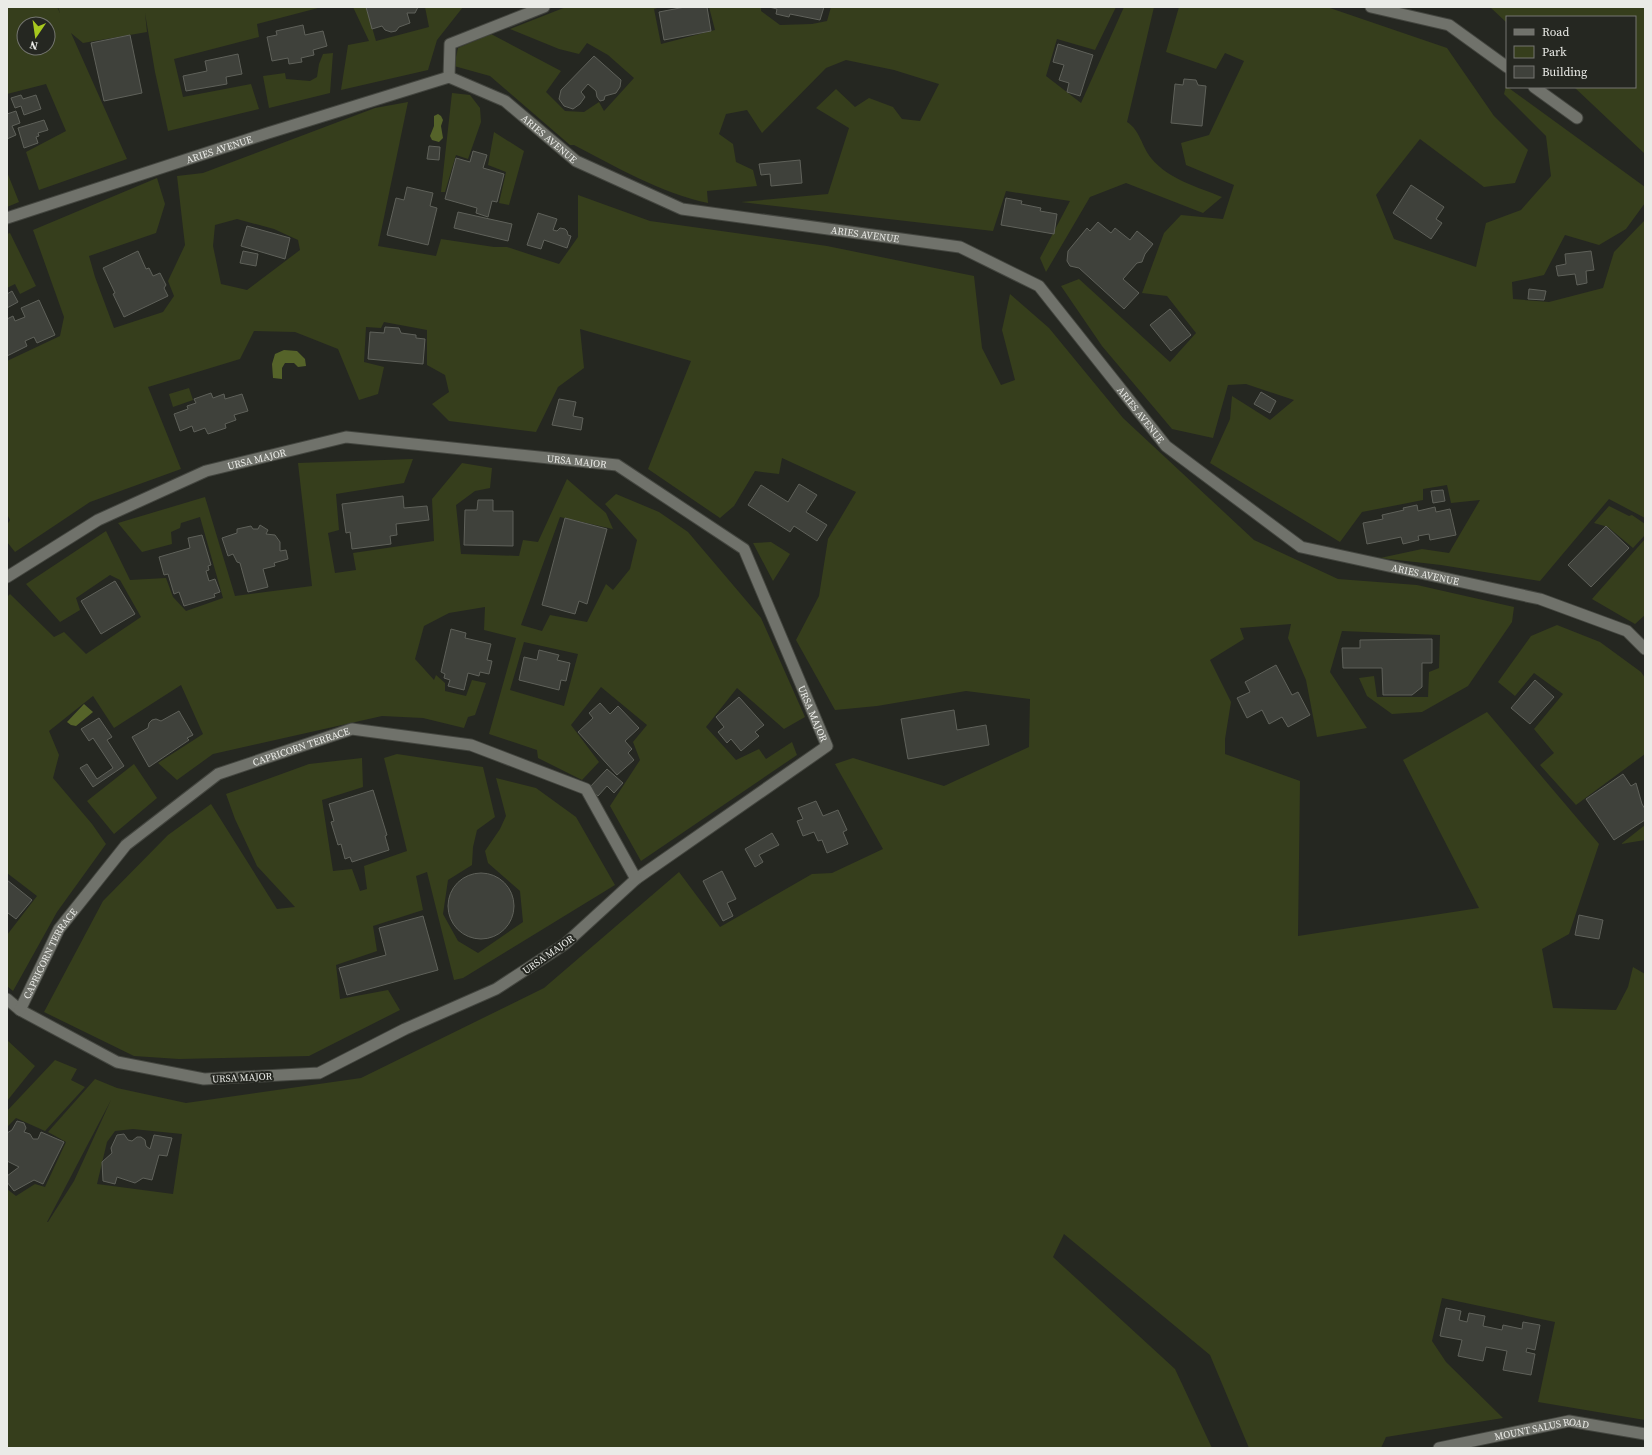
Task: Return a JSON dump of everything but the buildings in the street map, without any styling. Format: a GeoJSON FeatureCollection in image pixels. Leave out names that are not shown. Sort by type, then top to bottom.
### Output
{"type":"FeatureCollection","features":[{"type":"Feature","properties":{"kind":"street"},"geometry":{"type":"LineString","coordinates":[[449,77],[450,44],[544,7]]}},
{"type":"Feature","properties":{"kind":"street"},"geometry":{"type":"LineString","coordinates":[[1371,7],[1449,25],[1506,66]]}},
{"type":"Feature","properties":{"kind":"street","name":"ARIES AVENUE"},"geometry":{"type":"LineString","coordinates":[[7,218],[268,133],[449,77],[505,101],[576,161],[682,209],[960,247],[967,250],[1039,286],[1166,446],[1301,547],[1540,599],[1627,631],[1645,648]]}},
{"type":"Feature","properties":{"kind":"street"},"geometry":{"type":"LineString","coordinates":[[1535,88],[1577,118]]}},
{"type":"Feature","properties":{"kind":"street","name":"URSA MAJOR"},"geometry":{"type":"LineString","coordinates":[[7,577],[98,520],[206,471],[346,437],[618,465],[744,549],[828,746],[636,879],[565,944],[496,989],[405,1029],[319,1073],[204,1079],[117,1062],[20,1010],[7,999]]}},
{"type":"Feature","properties":{"kind":"street","name":"CAPRICORN TERRACE"},"geometry":{"type":"LineString","coordinates":[[20,1010],[59,929],[126,846],[218,774],[352,729],[471,745],[586,789],[636,879]]}},
{"type":"Feature","properties":{"kind":"street","name":"MOUNT SALUS ROAD"},"geometry":{"type":"LineString","coordinates":[[1439,1448],[1569,1420],[1645,1434]]}},
{"type":"Feature","properties":{"kind":"green space"},"geometry":{"type":"Polygon","coordinates":[[[7,7],[57,7],[60,13],[58,7],[318,7],[257,24],[259,37],[174,59],[183,97],[251,84],[259,109],[168,131],[155,72],[145,13],[147,32],[83,43],[71,33],[127,159],[39,190],[26,152],[66,131],[46,84],[7,94],[7,7]]]}},
{"type":"Feature","properties":{"kind":"green space"},"geometry":{"type":"Polygon","coordinates":[[[353,7],[366,7],[376,41],[429,27],[425,7],[463,7],[437,40],[428,70],[341,90],[348,45],[369,41],[353,7]]]}},
{"type":"Feature","properties":{"kind":"green space"},"geometry":{"type":"Polygon","coordinates":[[[566,7],[661,7],[654,9],[661,44],[715,30],[709,7],[761,7],[761,11],[780,25],[812,24],[827,21],[831,7],[1116,7],[1095,50],[1057,39],[1046,76],[1081,103],[1124,7],[1154,7],[1127,122],[1135,129],[1148,154],[1158,166],[1184,182],[1222,197],[1203,213],[1126,183],[1090,197],[1046,272],[1040,258],[1070,201],[1006,191],[993,231],[741,202],[828,194],[849,128],[816,108],[836,89],[855,107],[869,98],[893,107],[902,119],[920,121],[939,84],[894,70],[846,60],[826,68],[762,133],[747,110],[726,114],[719,134],[733,144],[736,162],[753,170],[757,186],[707,191],[708,203],[690,199],[656,186],[574,145],[570,145],[490,76],[454,66],[458,48],[491,34],[561,71],[546,92],[565,111],[584,112],[599,102],[604,111],[634,78],[608,55],[587,43],[579,54],[559,49],[510,29],[566,7]]]}},
{"type":"Feature","properties":{"kind":"green space"},"geometry":{"type":"Polygon","coordinates":[[[1179,7],[1327,7],[1447,48],[1494,116],[1528,150],[1515,183],[1484,187],[1420,139],[1376,195],[1394,239],[1476,267],[1486,223],[1521,210],[1551,176],[1546,136],[1504,94],[1506,86],[1506,88],[1509,88],[1645,187],[1645,203],[1626,229],[1599,245],[1565,235],[1544,275],[1512,282],[1513,299],[1549,302],[1603,288],[1614,252],[1645,220],[1645,518],[1609,499],[1540,581],[1441,565],[1380,558],[1422,549],[1449,553],[1480,500],[1451,503],[1447,485],[1423,489],[1423,500],[1362,512],[1340,542],[1210,463],[1230,419],[1232,396],[1270,420],[1294,400],[1246,384],[1228,385],[1213,438],[1172,429],[1102,346],[1061,286],[1079,279],[1170,362],[1196,333],[1167,296],[1142,293],[1164,233],[1181,215],[1223,219],[1234,185],[1186,165],[1181,143],[1209,135],[1244,61],[1225,53],[1216,69],[1166,52],[1179,7]]]}},
{"type":"Feature","properties":{"kind":"green space"},"geometry":{"type":"Polygon","coordinates":[[[1490,7],[1645,7],[1645,154],[1575,88],[1636,88],[1636,16],[1506,16],[1506,22],[1490,7]]]}},
{"type":"Feature","properties":{"kind":"green space"},"geometry":{"type":"Polygon","coordinates":[[[333,53],[330,93],[269,108],[263,76],[285,73],[286,79],[310,81],[317,77],[319,64],[323,54],[333,53]]]}},
{"type":"Feature","properties":{"kind":"green space"},"geometry":{"type":"Polygon","coordinates":[[[452,93],[470,95],[480,108],[481,122],[468,159],[456,155],[445,192],[441,192],[452,93]]]}},
{"type":"Feature","properties":{"kind":"green space"},"geometry":{"type":"Polygon","coordinates":[[[408,102],[378,246],[436,256],[441,239],[494,247],[507,247],[559,264],[578,237],[578,195],[650,221],[827,246],[974,276],[982,348],[1001,385],[1015,380],[1002,330],[1010,294],[1049,328],[1123,418],[1254,540],[1338,579],[1417,585],[1514,607],[1512,622],[1468,686],[1422,712],[1392,714],[1367,696],[1359,678],[1374,676],[1377,697],[1428,697],[1429,672],[1439,668],[1440,635],[1342,631],[1330,672],[1367,728],[1317,737],[1306,680],[1288,638],[1291,624],[1240,628],[1244,639],[1210,660],[1231,702],[1225,739],[1225,754],[1300,781],[1298,936],[1479,908],[1403,760],[1487,712],[1599,844],[1569,934],[1542,949],[1553,1008],[1616,1010],[1628,987],[1633,967],[1645,974],[1645,1420],[1538,1402],[1555,1322],[1442,1298],[1432,1341],[1446,1362],[1503,1418],[1386,1437],[1381,1448],[1249,1448],[1210,1355],[1064,1234],[1053,1257],[1175,1369],[1212,1448],[7,1448],[7,1189],[16,1196],[35,1184],[45,1187],[66,1142],[48,1132],[95,1079],[117,1088],[186,1103],[361,1078],[544,988],[679,872],[720,927],[812,874],[832,873],[883,849],[835,764],[853,758],[944,786],[1029,747],[1030,699],[966,691],[877,706],[835,710],[796,640],[819,596],[828,539],[856,492],[782,458],[779,474],[755,471],[734,506],[720,518],[648,469],[691,361],[580,329],[584,368],[558,387],[536,432],[449,421],[432,404],[449,392],[445,375],[427,365],[427,330],[384,322],[381,328],[366,327],[364,362],[384,367],[378,394],[359,400],[338,349],[295,332],[254,331],[240,359],[148,387],[181,469],[90,502],[15,552],[7,542],[7,525],[10,520],[7,514],[7,361],[60,336],[64,317],[33,230],[157,178],[165,204],[156,233],[89,256],[95,277],[114,328],[163,312],[174,296],[168,281],[185,245],[177,176],[203,173],[375,108],[408,102]],[[237,219],[215,225],[213,246],[221,284],[247,290],[300,250],[298,240],[274,229],[237,219]],[[111,1100],[47,1222],[74,1181],[111,1100]],[[133,1129],[115,1131],[107,1142],[97,1184],[173,1194],[182,1134],[133,1129]]]}},
{"type":"Feature","properties":{"kind":"green space"},"geometry":{"type":"Polygon","coordinates":[[[494,132],[524,151],[509,205],[499,203],[506,172],[488,165],[494,132]]]}},
{"type":"Feature","properties":{"kind":"green space"},"geometry":{"type":"Polygon","coordinates":[[[7,172],[19,202],[7,207],[7,172]]]}},
{"type":"Feature","properties":{"kind":"green space"},"geometry":{"type":"Polygon","coordinates":[[[10,233],[36,286],[20,294],[15,284],[7,288],[7,234],[10,233]]]}},
{"type":"Feature","properties":{"kind":"green space"},"geometry":{"type":"Polygon","coordinates":[[[189,388],[193,400],[173,407],[169,394],[189,388]]]}},
{"type":"Feature","properties":{"kind":"green space"},"geometry":{"type":"Polygon","coordinates":[[[413,459],[404,483],[336,494],[339,530],[328,533],[335,573],[356,570],[353,553],[434,541],[432,499],[462,463],[492,468],[490,488],[475,491],[456,505],[461,554],[519,556],[523,540],[538,542],[567,479],[606,513],[613,529],[560,517],[521,625],[542,631],[550,615],[587,622],[606,584],[613,590],[630,569],[637,540],[605,504],[616,494],[659,512],[688,532],[761,618],[805,717],[784,729],[737,688],[706,727],[736,760],[759,749],[766,759],[792,742],[797,755],[641,861],[610,806],[640,760],[633,742],[647,725],[601,687],[571,725],[599,762],[582,780],[538,758],[537,750],[489,734],[516,638],[484,630],[485,607],[449,613],[424,626],[415,659],[434,680],[436,675],[445,683],[445,691],[466,696],[472,680],[486,683],[475,715],[468,717],[464,728],[423,718],[382,716],[213,754],[177,780],[158,763],[203,734],[181,685],[114,728],[93,696],[49,731],[59,755],[53,778],[92,824],[106,844],[57,912],[13,991],[7,986],[7,935],[37,896],[7,873],[7,597],[10,594],[54,637],[64,632],[86,654],[141,617],[120,580],[110,575],[76,598],[80,610],[60,622],[26,584],[106,531],[130,580],[166,578],[173,597],[186,611],[223,598],[200,517],[181,523],[180,528],[171,532],[172,544],[142,552],[118,523],[205,497],[235,596],[312,586],[298,463],[413,459]],[[524,642],[510,690],[564,706],[578,654],[524,642]]]}},
{"type":"Feature","properties":{"kind":"green space"},"geometry":{"type":"Polygon","coordinates":[[[1609,506],[1629,516],[1632,515],[1645,524],[1645,535],[1633,548],[1608,527],[1594,523],[1609,506]]]}},
{"type":"Feature","properties":{"kind":"green space"},"geometry":{"type":"Polygon","coordinates":[[[1645,539],[1645,615],[1635,624],[1592,599],[1645,539]]]}},
{"type":"Feature","properties":{"kind":"green space"},"geometry":{"type":"Polygon","coordinates":[[[771,542],[790,554],[773,581],[753,543],[771,542]]]}},
{"type":"Feature","properties":{"kind":"green space"},"geometry":{"type":"Polygon","coordinates":[[[1557,625],[1600,642],[1641,672],[1645,678],[1645,754],[1576,805],[1540,765],[1554,753],[1534,729],[1563,694],[1534,673],[1515,696],[1498,682],[1531,636],[1557,625]]]}},
{"type":"Feature","properties":{"kind":"green space"},"geometry":{"type":"Polygon","coordinates":[[[397,754],[483,767],[495,817],[477,830],[473,847],[472,865],[448,880],[443,914],[458,941],[478,953],[523,922],[520,891],[488,863],[485,851],[500,829],[506,816],[496,778],[536,788],[576,817],[615,885],[463,978],[454,980],[427,872],[416,876],[423,910],[373,926],[377,951],[336,965],[340,999],[388,990],[400,1010],[309,1056],[179,1059],[134,1056],[44,1012],[103,901],[168,835],[211,804],[277,909],[295,907],[257,866],[235,819],[226,794],[309,764],[362,758],[363,787],[322,800],[333,871],[352,869],[360,891],[367,889],[364,866],[407,851],[384,758],[397,754]]]}},
{"type":"Feature","properties":{"kind":"green space"},"geometry":{"type":"Polygon","coordinates":[[[134,764],[157,798],[114,834],[87,801],[134,764]]]}},
{"type":"Feature","properties":{"kind":"green space"},"geometry":{"type":"Polygon","coordinates":[[[1645,825],[1645,840],[1621,844],[1645,825]]]}},
{"type":"Feature","properties":{"kind":"green space"},"geometry":{"type":"Polygon","coordinates":[[[7,1040],[35,1066],[7,1101],[7,1040]]]}},
{"type":"Feature","properties":{"kind":"green space"},"geometry":{"type":"Polygon","coordinates":[[[55,1060],[77,1069],[71,1080],[85,1087],[45,1131],[16,1118],[7,1127],[7,1111],[55,1060]]]}},
{"type":"Feature","properties":{"kind":"shaded area"},"geometry":{"type":"Polygon","coordinates":[[[438,114],[443,120],[441,126],[443,138],[439,142],[432,140],[430,136],[434,126],[434,116],[438,114]]]}},
{"type":"Feature","properties":{"kind":"shaded area"},"geometry":{"type":"Polygon","coordinates":[[[284,350],[297,351],[305,359],[306,366],[298,367],[294,363],[285,363],[282,368],[282,379],[273,378],[272,364],[275,354],[284,350]]]}},
{"type":"Feature","properties":{"kind":"shaded area"},"geometry":{"type":"Polygon","coordinates":[[[84,704],[93,712],[76,726],[67,722],[84,704]]]}}]}
